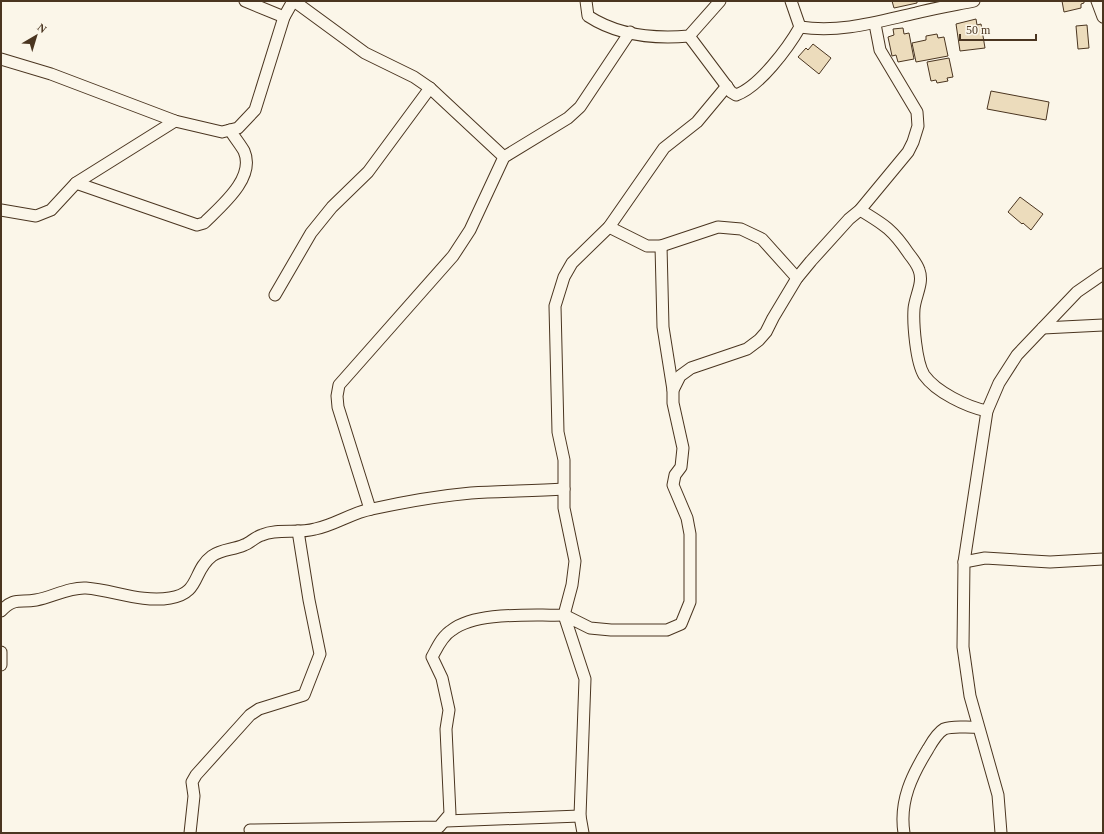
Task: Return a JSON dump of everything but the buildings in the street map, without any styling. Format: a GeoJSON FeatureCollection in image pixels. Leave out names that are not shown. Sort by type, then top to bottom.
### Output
{"type":"FeatureCollection","features":[{"type":"Feature","properties":{"kind":"street"},"geometry":{"type":"LineString","coordinates":[[245,1],[284,17]]}},
{"type":"Feature","properties":{"kind":"street"},"geometry":{"type":"LineString","coordinates":[[1,58],[51,74],[175,120],[222,132],[238,128],[255,110],[284,17],[294,1],[365,53],[414,77],[430,88],[504,157]]}},
{"type":"Feature","properties":{"kind":"street"},"geometry":{"type":"LineString","coordinates":[[586,1],[588,16],[598,23],[652,37],[689,36],[720,1]]}},
{"type":"Feature","properties":{"kind":"street"},"geometry":{"type":"LineString","coordinates":[[689,36],[727,86],[736,95],[756,84],[787,49],[800,27],[791,1]]}},
{"type":"Feature","properties":{"kind":"street"},"geometry":{"type":"LineString","coordinates":[[800,27],[822,30],[874,24],[926,10],[974,1]]}},
{"type":"Feature","properties":{"kind":"street"},"geometry":{"type":"LineString","coordinates":[[1097,1],[1103,17]]}},
{"type":"Feature","properties":{"kind":"street"},"geometry":{"type":"LineString","coordinates":[[673,390],[680,376],[691,368],[747,349],[759,340],[766,332],[797,278],[849,218],[860,210],[908,152],[918,126],[918,112],[880,50],[874,24]]}},
{"type":"Feature","properties":{"kind":"street"},"geometry":{"type":"LineString","coordinates":[[370,509],[338,407],[337,396],[339,385],[453,256],[470,230],[504,157],[568,118],[580,107],[630,32]]}},
{"type":"Feature","properties":{"kind":"street"},"geometry":{"type":"LineString","coordinates":[[583,833],[580,816],[585,679],[564,615],[572,585],[575,560],[564,508],[564,460],[558,432],[555,306],[564,277],[572,263],[609,227],[664,148],[696,122],[727,86]]}},
{"type":"Feature","properties":{"kind":"street"},"geometry":{"type":"LineString","coordinates":[[275,295],[311,233],[332,207],[368,172],[430,88]]}},
{"type":"Feature","properties":{"kind":"street"},"geometry":{"type":"LineString","coordinates":[[1,210],[36,216],[51,210],[76,183],[175,120]]}},
{"type":"Feature","properties":{"kind":"street"},"geometry":{"type":"LineString","coordinates":[[76,183],[197,225],[204,223],[238,187],[247,167],[244,151],[230,130]]}},
{"type":"Feature","properties":{"kind":"street"},"geometry":{"type":"LineString","coordinates":[[860,210],[895,234],[920,270],[921,281],[914,308],[918,355],[924,375],[935,386],[970,408],[987,411]]}},
{"type":"Feature","properties":{"kind":"street"},"geometry":{"type":"LineString","coordinates":[[609,227],[647,246],[661,246],[718,227],[741,229],[762,238],[797,278]]}},
{"type":"Feature","properties":{"kind":"street"},"geometry":{"type":"LineString","coordinates":[[250,830],[322,832],[439,827],[446,821],[450,814],[446,729],[449,710],[442,678],[432,657],[445,636],[468,620],[483,617],[564,615],[590,628],[611,630],[667,630],[681,624],[690,602],[690,534],[687,518],[673,486],[675,475],[680,467],[683,448],[674,403],[663,327],[661,246]]}},
{"type":"Feature","properties":{"kind":"street"},"geometry":{"type":"LineString","coordinates":[[1001,833],[998,796],[970,696],[963,647],[964,562],[987,411],[999,383],[1017,355],[1077,292],[1103,274]]}},
{"type":"Feature","properties":{"kind":"street"},"geometry":{"type":"LineString","coordinates":[[1043,328],[1103,324]]}},
{"type":"Feature","properties":{"kind":"street"},"geometry":{"type":"LineString","coordinates":[[1,611],[8,604],[18,600],[36,600],[71,590],[86,588],[124,596],[168,599],[185,594],[205,563],[213,556],[222,550],[243,546],[261,535],[273,532],[315,530],[370,509],[470,493],[564,489]]}},
{"type":"Feature","properties":{"kind":"street"},"geometry":{"type":"LineString","coordinates":[[190,833],[194,796],[192,782],[196,775],[250,715],[259,709],[304,695],[320,654],[309,600],[298,532]]}},
{"type":"Feature","properties":{"kind":"street"},"geometry":{"type":"LineString","coordinates":[[964,562],[985,558],[1050,562],[1103,559]]}},
{"type":"Feature","properties":{"kind":"street"},"geometry":{"type":"LineString","coordinates":[[1,652],[1,665]]}},
{"type":"Feature","properties":{"kind":"street"},"geometry":{"type":"LineString","coordinates":[[904,833],[902,816],[908,789],[915,769],[939,733],[945,729],[978,727]]}},
{"type":"Feature","properties":{"kind":"street"},"geometry":{"type":"LineString","coordinates":[[446,821],[580,816]]}}]}
